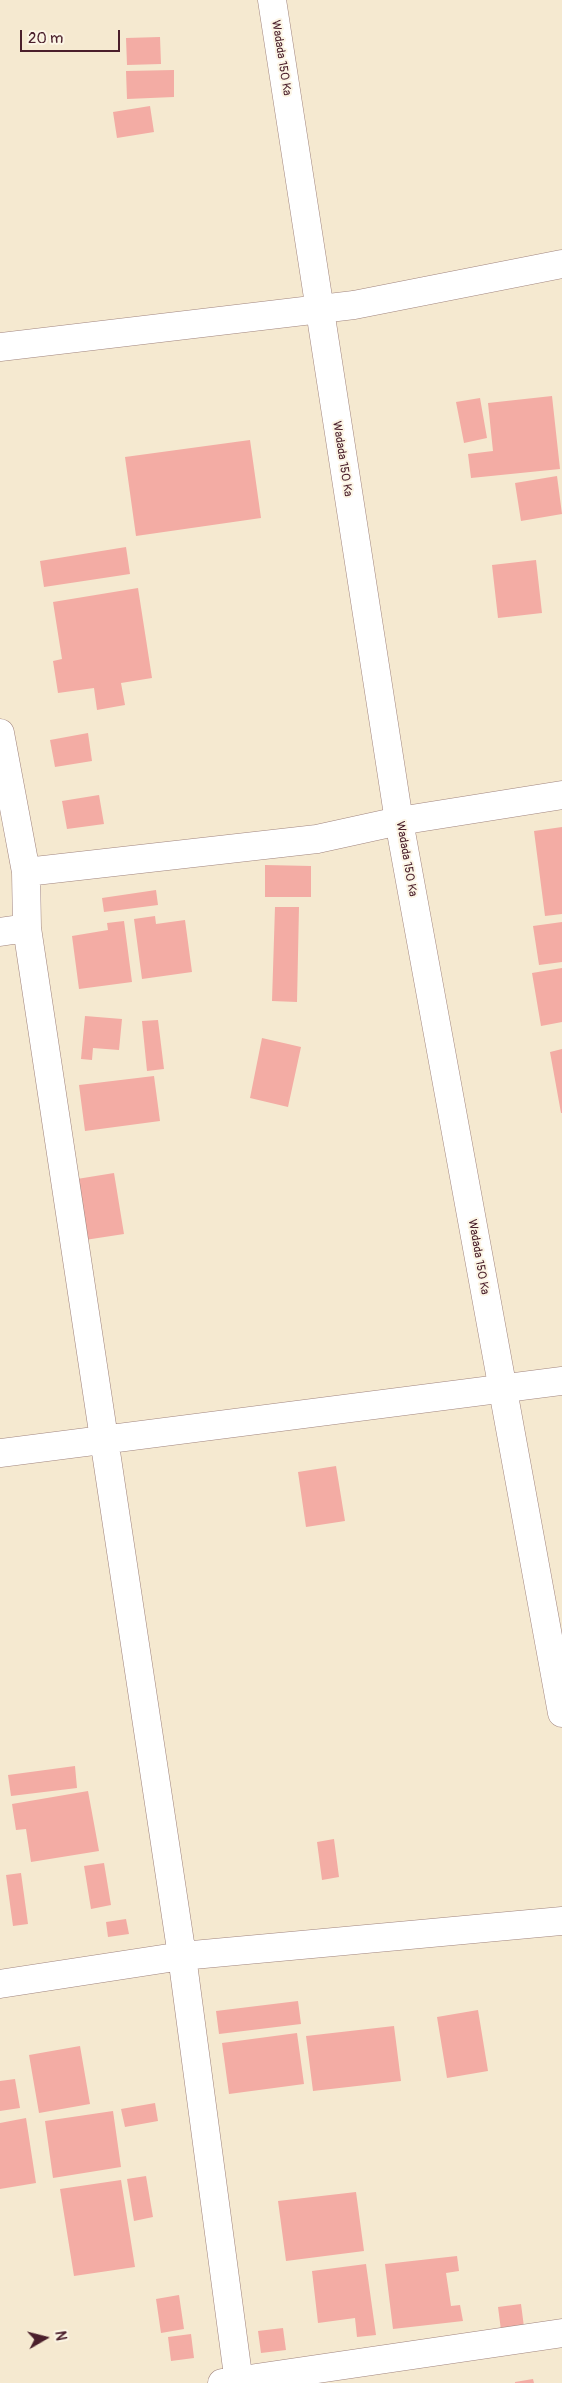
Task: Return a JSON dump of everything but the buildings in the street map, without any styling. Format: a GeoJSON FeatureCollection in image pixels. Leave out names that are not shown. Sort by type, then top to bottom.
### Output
{"type":"FeatureCollection","features":[{"type":"Feature","properties":{"kind":"street","name":"Wadada 150 Ka"},"geometry":{"type":"LineString","coordinates":[[272,0],[399,821],[501,1389],[562,1713]]}},
{"type":"Feature","properties":{"kind":"street"},"geometry":{"type":"LineString","coordinates":[[0,347],[319,310],[562,264]]}},
{"type":"Feature","properties":{"kind":"street"},"geometry":{"type":"LineString","coordinates":[[0,733],[26,872],[27,928],[182,1956],[233,2382],[562,2333]]}},
{"type":"Feature","properties":{"kind":"street"},"geometry":{"type":"LineString","coordinates":[[26,872],[318,839],[399,821],[562,795]]}},
{"type":"Feature","properties":{"kind":"street"},"geometry":{"type":"LineString","coordinates":[[0,932],[27,928]]}},
{"type":"Feature","properties":{"kind":"street"},"geometry":{"type":"LineString","coordinates":[[0,1453],[562,1381]]}},
{"type":"Feature","properties":{"kind":"street"},"geometry":{"type":"LineString","coordinates":[[0,1984],[182,1956],[562,1921]]}}]}
